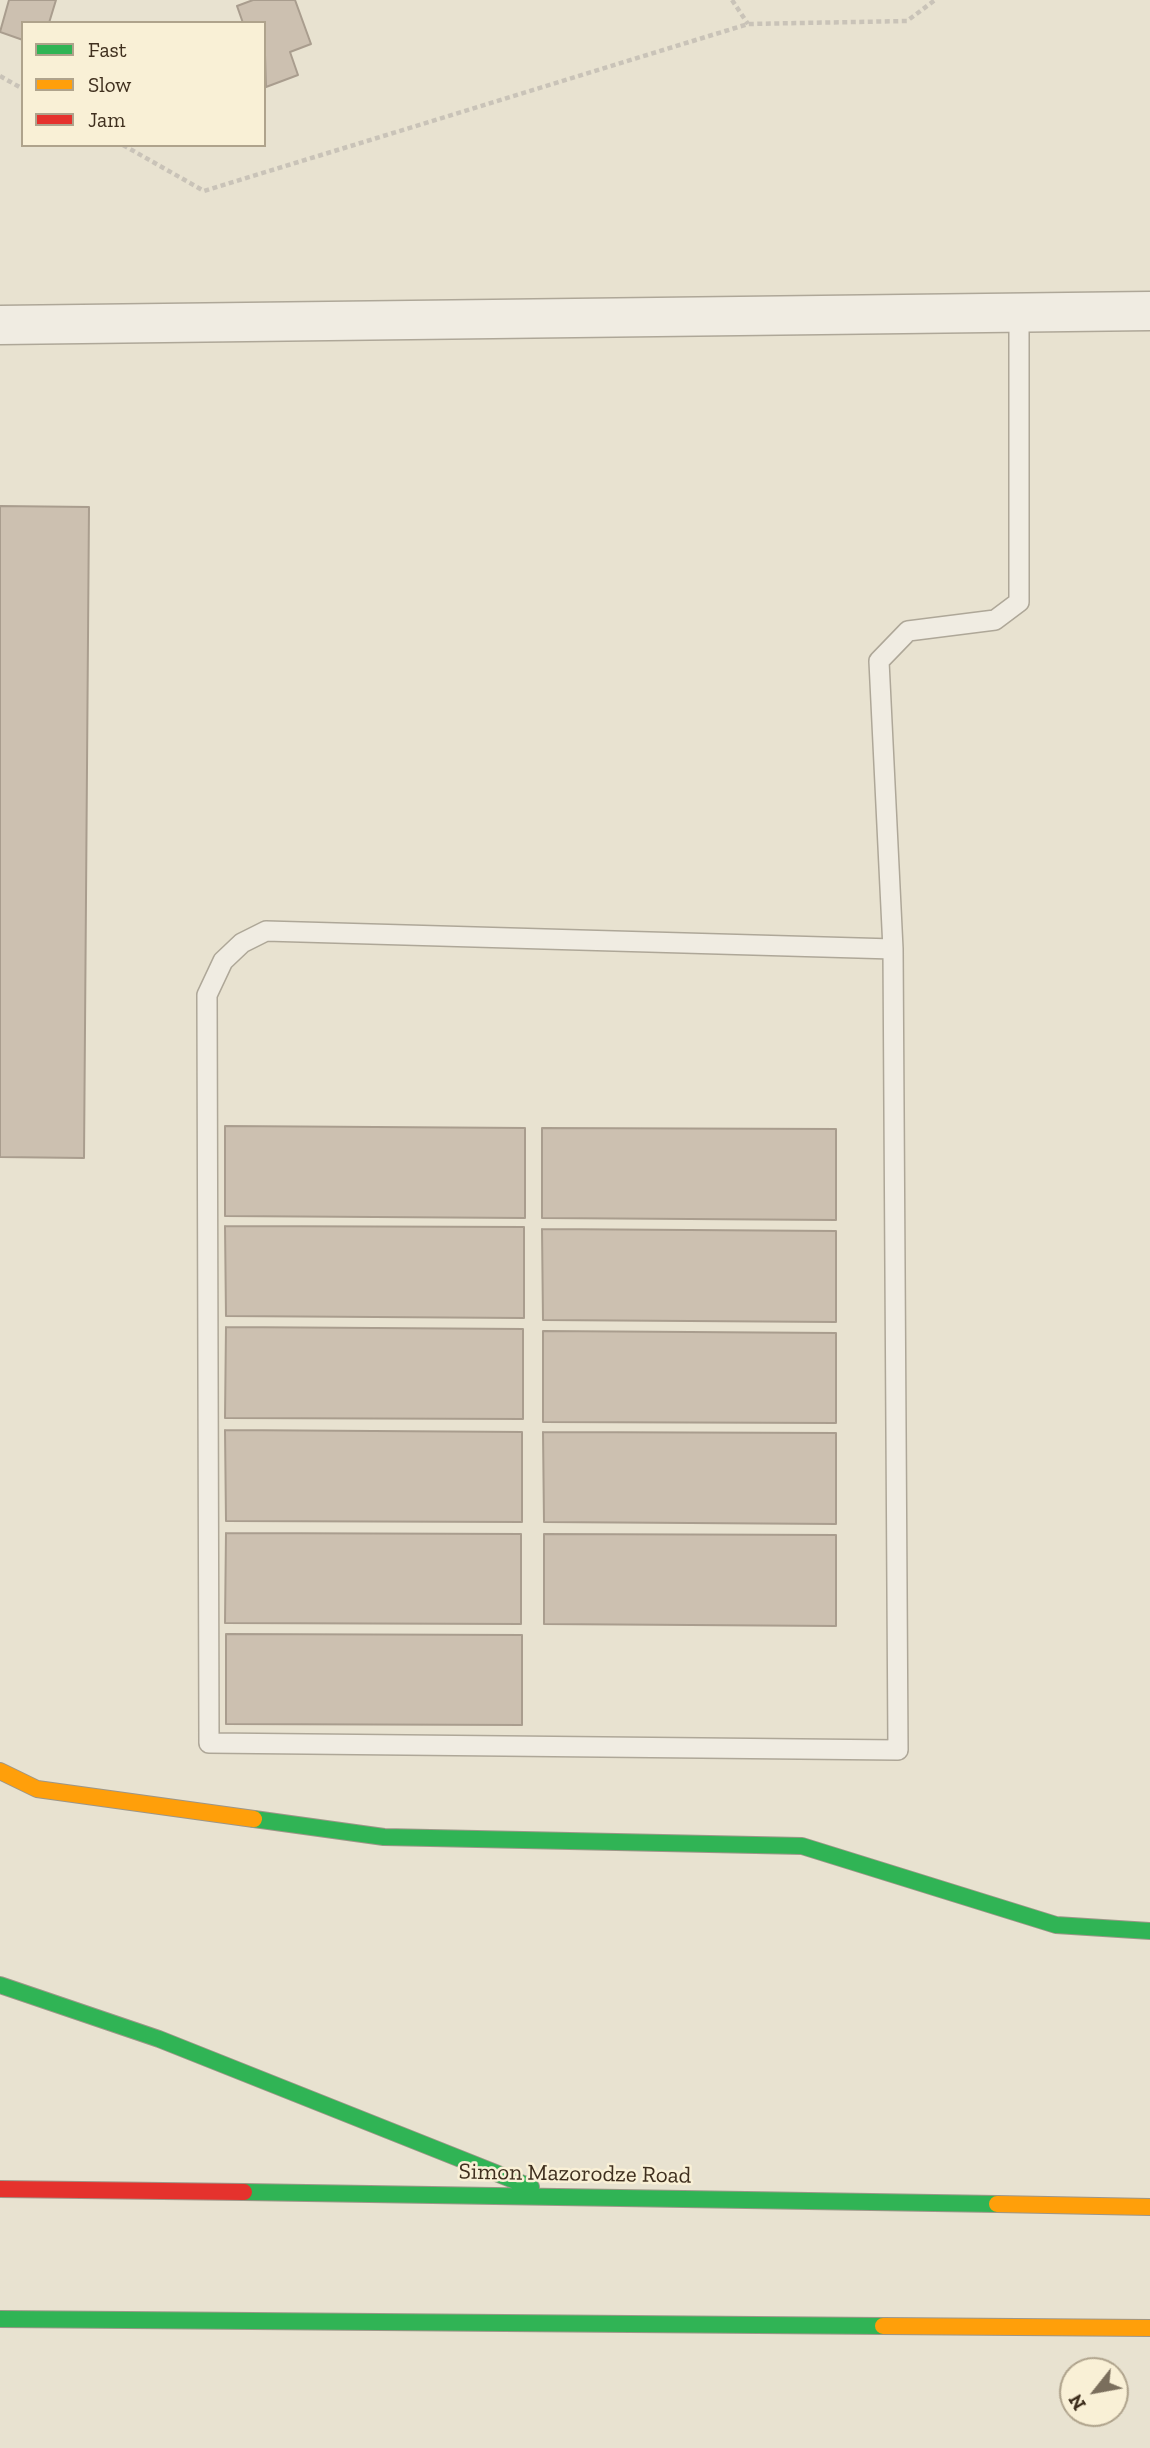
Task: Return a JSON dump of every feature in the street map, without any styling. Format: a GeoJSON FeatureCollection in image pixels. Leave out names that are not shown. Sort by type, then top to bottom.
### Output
{"type":"FeatureCollection","features":[{"type":"Feature","properties":{"kind":"main road"},"geometry":{"type":"LineString","coordinates":[[0,1771],[37,1789],[384,1837],[802,1846],[1056,1925],[1150,1931]]}},
{"type":"Feature","properties":{"kind":"main road"},"geometry":{"type":"LineString","coordinates":[[0,1984],[159,2039],[552,2196]]}},
{"type":"Feature","properties":{"kind":"main road","name":"Simon Mazorodze Road"},"geometry":{"type":"LineString","coordinates":[[0,2189],[1150,2207]]}},
{"type":"Feature","properties":{"kind":"main road"},"geometry":{"type":"LineString","coordinates":[[0,2319],[1150,2328]]}},
{"type":"Feature","properties":{"kind":"street"},"geometry":{"type":"LineString","coordinates":[[0,325],[1150,311]]}},
{"type":"Feature","properties":{"kind":"lane"},"geometry":{"type":"LineString","coordinates":[[893,949],[266,931],[242,943],[223,961],[207,996],[209,1743],[898,1750],[893,949],[879,662],[908,631],[995,620],[1018,602],[1019,312]]}},
{"type":"Feature","properties":{"kind":"path"},"geometry":{"type":"LineString","coordinates":[[732,0],[748,24]]}},
{"type":"Feature","properties":{"kind":"path"},"geometry":{"type":"LineString","coordinates":[[127,147],[204,191],[748,24],[907,21],[935,0]]}},
{"type":"Feature","properties":{"kind":"path"},"geometry":{"type":"LineString","coordinates":[[0,76],[21,88]]}},
{"type":"Feature","properties":{"kind":"building"},"geometry":{"type":"Polygon","coordinates":[[[9,0],[56,0],[50,21],[21,21],[21,39],[0,32],[9,0]]]}},
{"type":"Feature","properties":{"kind":"building"},"geometry":{"type":"Polygon","coordinates":[[[253,0],[295,0],[311,44],[290,52],[298,75],[266,87],[266,21],[242,21],[237,6],[253,0]]]}},
{"type":"Feature","properties":{"kind":"building"},"geometry":{"type":"Polygon","coordinates":[[[0,506],[89,507],[84,1158],[0,1157],[0,506]]]}},
{"type":"Feature","properties":{"kind":"building"},"geometry":{"type":"Polygon","coordinates":[[[225,1126],[525,1128],[525,1218],[225,1216],[225,1126]]]}},
{"type":"Feature","properties":{"kind":"building"},"geometry":{"type":"Polygon","coordinates":[[[542,1128],[836,1129],[836,1220],[542,1218],[542,1128]]]}},
{"type":"Feature","properties":{"kind":"building"},"geometry":{"type":"Polygon","coordinates":[[[225,1226],[524,1227],[524,1318],[226,1316],[225,1226]]]}},
{"type":"Feature","properties":{"kind":"building"},"geometry":{"type":"Polygon","coordinates":[[[542,1229],[836,1231],[836,1322],[543,1320],[542,1229]]]}},
{"type":"Feature","properties":{"kind":"building"},"geometry":{"type":"Polygon","coordinates":[[[226,1327],[523,1329],[523,1419],[225,1418],[226,1327]]]}},
{"type":"Feature","properties":{"kind":"building"},"geometry":{"type":"Polygon","coordinates":[[[543,1331],[836,1333],[836,1423],[543,1422],[543,1331]]]}},
{"type":"Feature","properties":{"kind":"building"},"geometry":{"type":"Polygon","coordinates":[[[225,1430],[522,1432],[522,1522],[226,1521],[225,1430]]]}},
{"type":"Feature","properties":{"kind":"building"},"geometry":{"type":"Polygon","coordinates":[[[543,1432],[836,1433],[836,1524],[544,1522],[543,1432]]]}},
{"type":"Feature","properties":{"kind":"building"},"geometry":{"type":"Polygon","coordinates":[[[226,1533],[521,1534],[521,1624],[225,1623],[226,1533]]]}},
{"type":"Feature","properties":{"kind":"building"},"geometry":{"type":"Polygon","coordinates":[[[544,1534],[836,1535],[836,1626],[544,1624],[544,1534]]]}},
{"type":"Feature","properties":{"kind":"building"},"geometry":{"type":"Polygon","coordinates":[[[226,1634],[522,1635],[522,1725],[226,1724],[226,1634]]]}},
{"type":"Feature","properties":{"kind":"traffic: fast"},"geometry":{"type":"LineString","coordinates":[[254,1819],[384,1837],[802,1846],[1056,1925],[1150,1931]]}},
{"type":"Feature","properties":{"kind":"traffic: fast"},"geometry":{"type":"LineString","coordinates":[[0,1985],[159,2039],[531,2187]]}},
{"type":"Feature","properties":{"kind":"traffic: fast"},"geometry":{"type":"LineString","coordinates":[[244,2192],[997,2204]]}},
{"type":"Feature","properties":{"kind":"traffic: fast"},"geometry":{"type":"LineString","coordinates":[[0,2319],[883,2326]]}},
{"type":"Feature","properties":{"kind":"traffic: slow"},"geometry":{"type":"LineString","coordinates":[[0,1771],[37,1789],[254,1819]]}},
{"type":"Feature","properties":{"kind":"traffic: slow"},"geometry":{"type":"LineString","coordinates":[[997,2204],[1150,2207]]}},
{"type":"Feature","properties":{"kind":"traffic: slow"},"geometry":{"type":"LineString","coordinates":[[883,2326],[1150,2328]]}},
{"type":"Feature","properties":{"kind":"traffic: jam"},"geometry":{"type":"LineString","coordinates":[[0,2189],[244,2192]]}}]}
